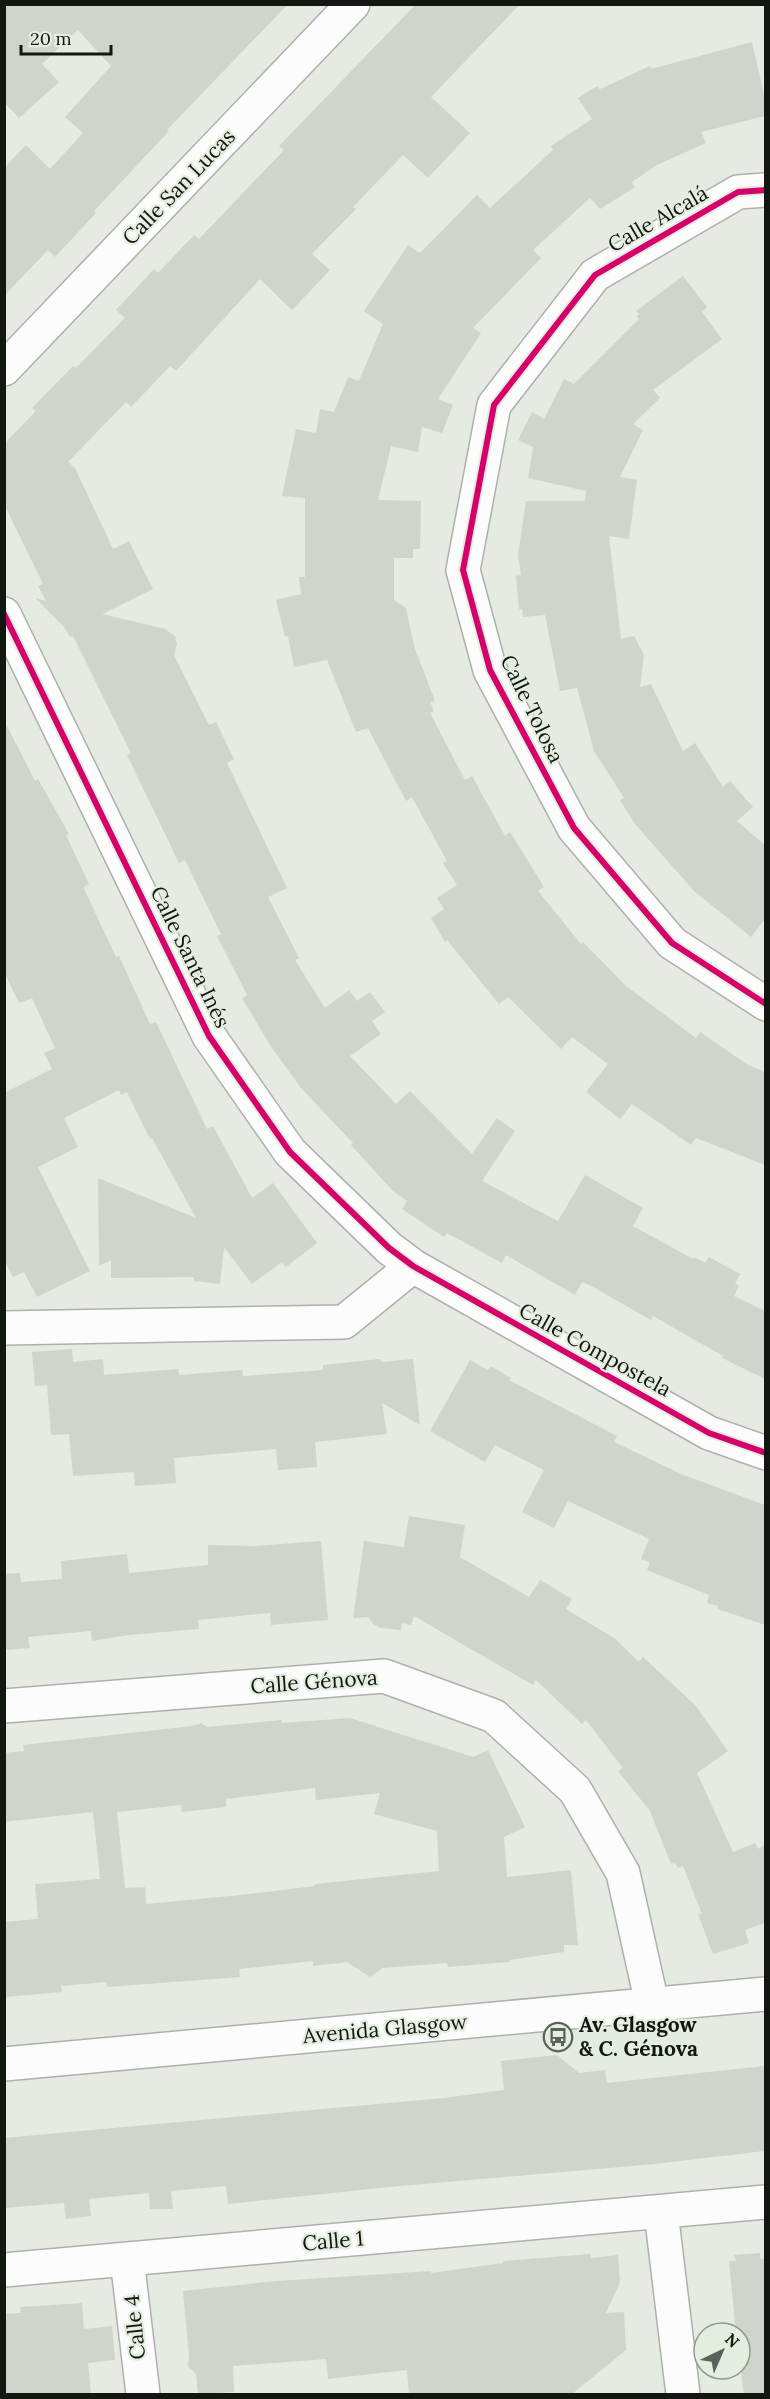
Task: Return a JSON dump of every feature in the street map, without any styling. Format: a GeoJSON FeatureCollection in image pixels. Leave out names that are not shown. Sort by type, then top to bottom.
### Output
{"type":"FeatureCollection","features":[{"type":"Feature","properties":{"kind":"street","name":"Calle San Lucas"},"geometry":{"type":"LineString","coordinates":[[4,369],[353,4]]}},
{"type":"Feature","properties":{"kind":"street","name":"Calle Alcalá"},"geometry":{"type":"LineString","coordinates":[[578,298],[595,275],[717,204],[738,192],[765,190]]}},
{"type":"Feature","properties":{"kind":"street","name":"Calle Tolosa"},"geometry":{"type":"LineString","coordinates":[[578,298],[494,405],[463,570],[490,670],[574,828],[672,943],[765,1004]]}},
{"type":"Feature","properties":{"kind":"street","name":"Calle Santa Inés"},"geometry":{"type":"LineString","coordinates":[[4,614],[209,1036],[290,1152],[389,1248],[413,1266]]}},
{"type":"Feature","properties":{"kind":"street"},"geometry":{"type":"LineString","coordinates":[[4,1328],[344,1322],[413,1266]]}},
{"type":"Feature","properties":{"kind":"street","name":"Calle Compostela"},"geometry":{"type":"LineString","coordinates":[[413,1266],[709,1433],[765,1453]]}},
{"type":"Feature","properties":{"kind":"street","name":"Calle Génova"},"geometry":{"type":"LineString","coordinates":[[4,1706],[384,1676],[494,1716],[575,1790],[623,1874],[652,2004]]}},
{"type":"Feature","properties":{"kind":"street","name":"Avenida Glasgow"},"geometry":{"type":"LineString","coordinates":[[4,2064],[765,1994]]}},
{"type":"Feature","properties":{"kind":"street","name":"Calle 1"},"geometry":{"type":"LineString","coordinates":[[4,2270],[765,2202]]}},
{"type":"Feature","properties":{"kind":"street"},"geometry":{"type":"LineString","coordinates":[[661,2212],[683,2394]]}},
{"type":"Feature","properties":{"kind":"street","name":"Calle 4"},"geometry":{"type":"LineString","coordinates":[[128,2259],[143,2394]]}},
{"type":"Feature","properties":{"kind":"building"},"geometry":{"type":"Polygon","coordinates":[[[4,4],[288,4],[167,130],[169,131],[94,211],[96,213],[55,257],[48,250],[4,296],[4,168],[26,145],[50,169],[83,133],[65,117],[111,66],[78,30],[42,64],[59,82],[19,118],[4,102],[4,4]]]}},
{"type":"Feature","properties":{"kind":"building"},"geometry":{"type":"Polygon","coordinates":[[[416,4],[520,4],[431,97],[470,133],[428,178],[403,155],[353,207],[356,209],[312,254],[330,270],[292,310],[260,279],[176,371],[170,366],[131,407],[126,402],[68,462],[75,468],[113,549],[129,541],[153,589],[102,614],[165,629],[175,636],[177,644],[174,655],[209,725],[216,722],[234,759],[227,763],[287,888],[268,897],[299,958],[295,960],[325,1008],[349,990],[357,1001],[370,992],[385,1012],[372,1021],[381,1034],[350,1056],[396,1104],[410,1091],[472,1154],[497,1118],[515,1131],[482,1181],[558,1221],[585,1175],[643,1208],[633,1226],[693,1259],[694,1257],[705,1263],[709,1257],[740,1274],[735,1283],[739,1286],[734,1296],[765,1311],[765,1379],[722,1358],[723,1356],[653,1316],[651,1320],[593,1287],[582,1282],[575,1295],[506,1255],[502,1263],[447,1233],[444,1237],[402,1209],[407,1201],[392,1190],[351,1145],[353,1143],[301,1088],[270,1045],[242,998],[247,995],[217,936],[221,934],[185,860],[179,863],[127,755],[131,753],[73,636],[70,637],[64,627],[35,598],[46,601],[38,586],[43,584],[4,504],[4,444],[36,411],[32,408],[73,366],[76,368],[125,318],[116,310],[154,269],[158,273],[194,235],[199,239],[284,150],[279,146],[416,4]]]}},
{"type":"Feature","properties":{"kind":"building"},"geometry":{"type":"Polygon","coordinates":[[[752,42],[765,99],[765,116],[701,132],[706,143],[657,165],[632,182],[635,187],[600,209],[590,198],[533,250],[541,258],[473,328],[481,333],[438,399],[453,405],[442,433],[422,427],[418,452],[391,446],[378,500],[421,501],[420,549],[413,549],[413,558],[394,558],[394,600],[406,608],[414,646],[435,701],[430,702],[434,711],[430,713],[465,780],[472,776],[505,836],[510,832],[544,887],[538,891],[581,944],[583,942],[626,986],[696,1038],[700,1032],[748,1065],[765,1072],[765,1165],[696,1138],[691,1145],[632,1104],[620,1119],[586,1092],[608,1064],[572,1037],[561,1049],[508,997],[499,1004],[447,940],[445,942],[431,918],[444,909],[437,898],[457,885],[443,863],[447,861],[412,797],[406,801],[368,728],[356,732],[327,660],[294,667],[288,636],[285,637],[276,600],[301,594],[299,577],[305,577],[305,498],[282,496],[296,429],[316,433],[320,409],[334,412],[348,377],[359,381],[383,324],[364,311],[408,245],[420,253],[477,195],[490,208],[553,150],[551,146],[592,119],[578,98],[597,86],[600,89],[650,66],[651,69],[752,42]]]}},
{"type":"Feature","properties":{"kind":"building"},"geometry":{"type":"Polygon","coordinates":[[[683,276],[707,307],[702,312],[722,339],[653,390],[660,398],[633,424],[643,430],[620,477],[637,480],[629,539],[609,536],[621,639],[634,636],[644,655],[640,687],[651,684],[683,751],[695,743],[723,787],[730,781],[753,807],[737,821],[765,845],[765,919],[751,937],[694,891],[635,824],[620,800],[624,798],[594,751],[577,688],[560,691],[545,615],[523,617],[522,609],[519,609],[516,576],[521,575],[518,555],[526,501],[585,501],[586,491],[528,478],[533,447],[518,440],[532,412],[544,419],[564,379],[574,384],[639,319],[636,311],[683,276]]]}},
{"type":"Feature","properties":{"kind":"building"},"geometry":{"type":"Polygon","coordinates":[[[4,720],[35,781],[38,779],[69,834],[66,835],[89,884],[84,887],[85,891],[116,957],[119,956],[150,1024],[156,1022],[207,1129],[213,1126],[252,1198],[273,1183],[317,1243],[286,1267],[282,1262],[252,1284],[224,1247],[220,1284],[194,1281],[194,1277],[111,1278],[111,1260],[99,1266],[98,1178],[196,1218],[152,1138],[150,1139],[127,1092],[121,1095],[119,1090],[64,1118],[78,1147],[38,1167],[90,1271],[37,1297],[24,1272],[13,1277],[4,1259],[4,1093],[52,1069],[44,1053],[55,1048],[32,998],[19,1003],[4,972],[4,720]]]}},
{"type":"Feature","properties":{"kind":"building"},"geometry":{"type":"Polygon","coordinates":[[[72,1349],[73,1362],[103,1359],[104,1375],[178,1369],[179,1375],[242,1370],[243,1376],[323,1370],[323,1365],[380,1359],[381,1362],[413,1359],[420,1425],[382,1403],[387,1434],[315,1442],[317,1467],[278,1470],[276,1449],[174,1458],[176,1483],[135,1486],[134,1472],[73,1476],[69,1434],[51,1435],[47,1385],[35,1386],[32,1352],[72,1349]]]}},
{"type":"Feature","properties":{"kind":"building"},"geometry":{"type":"Polygon","coordinates":[[[470,1360],[488,1370],[491,1366],[511,1378],[509,1380],[617,1436],[614,1442],[681,1474],[765,1505],[765,1625],[718,1609],[718,1606],[707,1603],[709,1595],[647,1570],[650,1563],[641,1559],[649,1539],[568,1501],[554,1528],[522,1512],[544,1470],[495,1445],[485,1462],[430,1431],[470,1360]]]}},
{"type":"Feature","properties":{"kind":"building"},"geometry":{"type":"Polygon","coordinates":[[[409,1516],[465,1525],[460,1557],[529,1597],[540,1580],[572,1599],[566,1609],[614,1638],[639,1662],[643,1657],[695,1705],[728,1751],[697,1773],[733,1852],[755,1843],[758,1849],[765,1844],[765,1923],[745,1930],[749,1943],[713,1954],[698,1914],[702,1914],[683,1866],[678,1868],[675,1863],[671,1864],[650,1811],[618,1771],[623,1768],[586,1720],[582,1724],[536,1680],[533,1685],[414,1616],[411,1625],[402,1623],[401,1630],[381,1628],[373,1624],[368,1617],[353,1618],[364,1541],[404,1547],[409,1516]]]}},
{"type":"Feature","properties":{"kind":"building"},"geometry":{"type":"Polygon","coordinates":[[[321,1541],[328,1620],[271,1625],[270,1613],[198,1620],[199,1629],[129,1635],[92,1641],[91,1631],[28,1637],[30,1648],[4,1650],[4,1574],[20,1573],[21,1582],[62,1579],[61,1561],[127,1554],[129,1573],[208,1565],[208,1545],[256,1546],[321,1541]]]}},
{"type":"Feature","properties":{"kind":"building"},"geometry":{"type":"Polygon","coordinates":[[[350,1718],[473,1757],[488,1750],[525,1827],[504,1837],[507,1877],[571,1870],[578,1945],[564,1945],[564,1952],[509,1960],[509,1962],[448,1967],[447,1963],[383,1968],[370,1977],[347,1962],[313,1966],[313,1961],[239,1969],[240,1977],[107,1987],[106,1982],[61,1986],[62,1992],[4,1997],[4,1922],[38,1919],[35,1884],[100,1879],[93,1812],[4,1822],[4,1753],[24,1751],[23,1745],[192,1726],[201,1723],[207,1727],[282,1720],[282,1723],[350,1718]],[[315,1788],[226,1799],[226,1807],[182,1812],[181,1805],[117,1812],[125,1888],[145,1887],[146,1904],[439,1871],[437,1831],[374,1814],[380,1793],[316,1800],[315,1788]]]}},
{"type":"Feature","properties":{"kind":"building"},"geometry":{"type":"Polygon","coordinates":[[[557,2055],[579,2073],[605,2070],[607,2083],[765,2066],[765,2151],[655,2164],[389,2187],[228,2204],[226,2186],[171,2191],[173,2209],[150,2209],[149,2193],[89,2199],[91,2216],[66,2219],[64,2203],[4,2208],[4,2138],[444,2098],[504,2090],[501,2061],[557,2055]]]}},
{"type":"Feature","properties":{"kind":"building"},"geometry":{"type":"Polygon","coordinates":[[[760,2253],[760,2259],[765,2258],[765,2394],[744,2394],[742,2381],[752,2381],[752,2321],[735,2321],[729,2261],[736,2261],[734,2255],[760,2253]]]}},
{"type":"Feature","properties":{"kind":"building"},"geometry":{"type":"Polygon","coordinates":[[[591,2254],[591,2258],[618,2255],[620,2282],[606,2313],[624,2312],[626,2350],[572,2394],[409,2394],[407,2370],[328,2379],[326,2359],[233,2366],[234,2392],[198,2394],[196,2374],[188,2366],[183,2291],[276,2281],[431,2271],[431,2273],[503,2263],[503,2261],[591,2254]]]}},
{"type":"Feature","properties":{"kind":"building"},"geometry":{"type":"Polygon","coordinates":[[[82,2303],[84,2329],[112,2326],[115,2360],[88,2363],[91,2394],[4,2394],[4,2314],[21,2313],[20,2307],[82,2303]]]}},
{"type":"Feature","properties":{"kind":"cycle path"},"geometry":{"type":"LineString","coordinates":[[766,190],[738,192],[595,275],[494,405],[463,570],[490,670],[574,828],[672,943],[766,1004]]}},
{"type":"Feature","properties":{"kind":"cycle path"},"geometry":{"type":"LineString","coordinates":[[4,614],[209,1036],[290,1152],[389,1248],[413,1266],[709,1433],[766,1453]]}},
{"type":"Feature","properties":{"kind":"place","name":"Av. Glasgow & C. Génova"},"geometry":{"type":"Point","coordinates":[558,2037]}}]}
